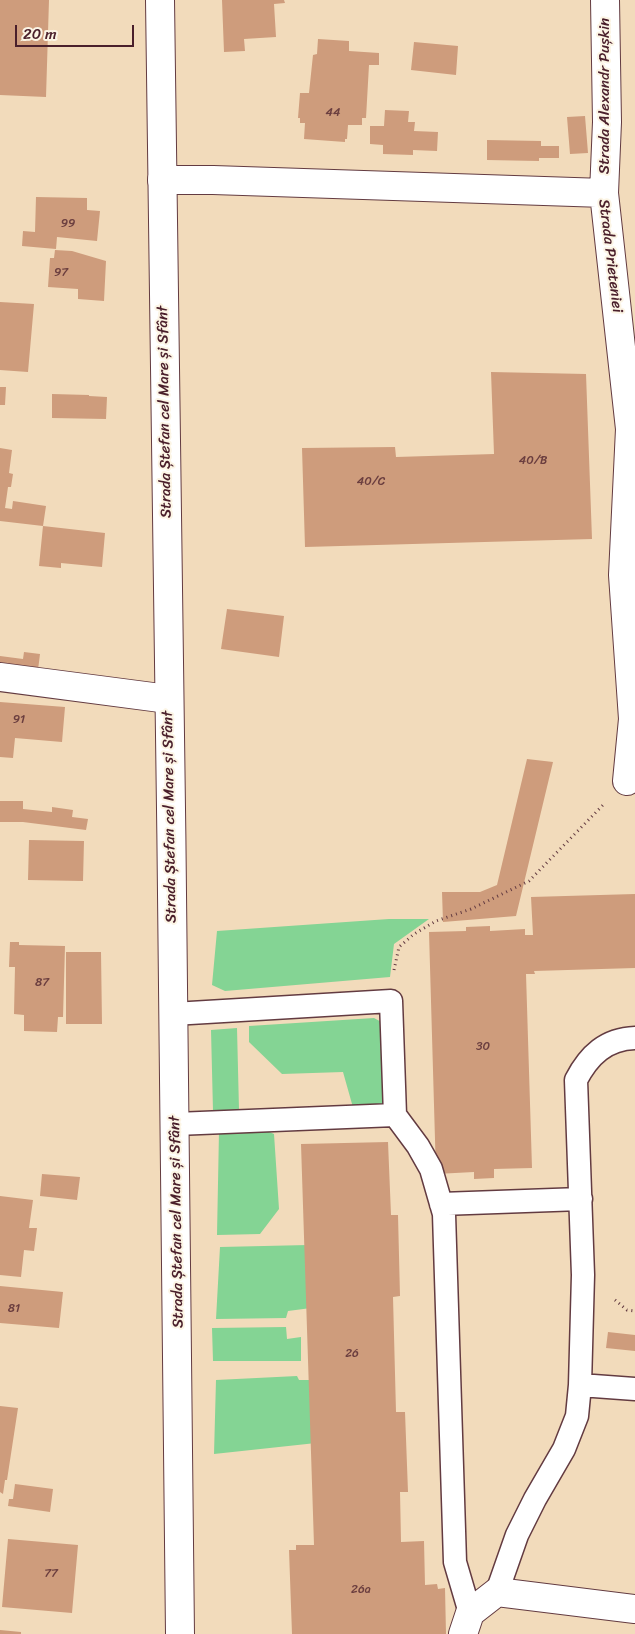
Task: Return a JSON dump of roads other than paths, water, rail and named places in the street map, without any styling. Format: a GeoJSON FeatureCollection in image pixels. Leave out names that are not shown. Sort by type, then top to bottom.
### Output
{"type":"FeatureCollection","features":[{"type":"Feature","properties":{"kind":"street","name":"Strada Ștefan cel Mare și Sfânt"},"geometry":{"type":"LineString","coordinates":[[160,0],[168,699],[176,1124],[180,1634]]}},
{"type":"Feature","properties":{"kind":"street","name":"Strada Alexandr Pușkin"},"geometry":{"type":"LineString","coordinates":[[604,193],[607,122],[605,0]]}},
{"type":"Feature","properties":{"kind":"street","name":"Strada Prieteniei"},"geometry":{"type":"LineString","coordinates":[[162,180],[604,193],[632,429],[623,575],[631,637],[633,719],[631,783]]}},
{"type":"Feature","properties":{"kind":"street"},"geometry":{"type":"LineString","coordinates":[[0,677],[168,699]]}},
{"type":"Feature","properties":{"kind":"street"},"geometry":{"type":"LineString","coordinates":[[467,1624],[497,1592],[635,1609]]}},
{"type":"Feature","properties":{"kind":"lane"},"geometry":{"type":"LineString","coordinates":[[173,1014],[391,1001],[395,1115],[418,1146],[431,1169],[444,1214],[455,1562],[467,1624]]}},
{"type":"Feature","properties":{"kind":"lane"},"geometry":{"type":"LineString","coordinates":[[497,1592],[516,1535],[564,1449],[577,1416],[580,1384],[583,1275],[576,1080],[584,1064],[602,1047],[629,1038],[635,1038]]}},
{"type":"Feature","properties":{"kind":"lane"},"geometry":{"type":"LineString","coordinates":[[176,1124],[395,1115]]}},
{"type":"Feature","properties":{"kind":"lane"},"geometry":{"type":"LineString","coordinates":[[442,1204],[581,1199]]}},
{"type":"Feature","properties":{"kind":"lane"},"geometry":{"type":"LineString","coordinates":[[580,1384],[635,1389]]}}]}
